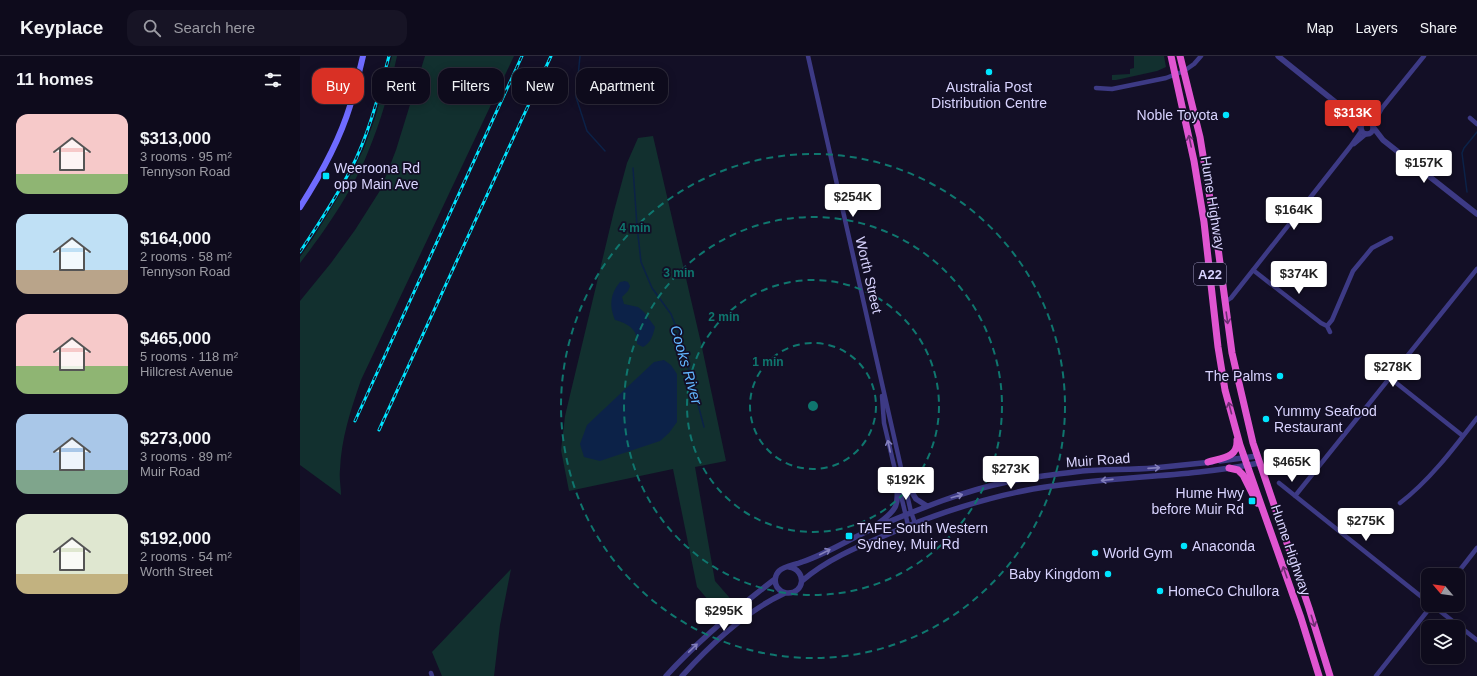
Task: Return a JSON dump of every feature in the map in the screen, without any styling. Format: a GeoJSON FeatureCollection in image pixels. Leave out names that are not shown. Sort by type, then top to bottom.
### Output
{"type":"FeatureCollection","features":[{"type":"Feature","properties":{"kind":"highway","name":"Hume Highway"},"geometry":{"type":"LineString","coordinates":[[1171,56],[1194,161],[1203,214],[1218,348],[1225,390],[1246,462],[1301,618],[1319,676]]}},
{"type":"Feature","properties":{"kind":"highway","name":"Hume Highway"},"geometry":{"type":"LineString","coordinates":[[1180,56],[1200,137],[1208,180],[1232,353],[1258,460],[1309,608],[1330,676]]}},
{"type":"Feature","properties":{"kind":"highway"},"geometry":{"type":"LineString","coordinates":[[1208,462],[1229,456],[1235,452],[1237,447],[1235,426]]}},
{"type":"Feature","properties":{"kind":"highway"},"geometry":{"type":"LineString","coordinates":[[1229,468],[1238,470],[1243,475],[1269,526]]}},
{"type":"Feature","properties":{"kind":"main road"},"geometry":{"type":"LineString","coordinates":[[300,207],[326,163],[338,136],[350,107],[363,56]]}},
{"type":"Feature","properties":{"kind":"street","name":"Worth Street"},"geometry":{"type":"LineString","coordinates":[[808,56],[881,383],[911,512],[915,523]]}},
{"type":"Feature","properties":{"kind":"street"},"geometry":{"type":"LineString","coordinates":[[1096,88],[1112,90],[1175,75],[1194,64],[1201,56]]}},
{"type":"Feature","properties":{"kind":"street"},"geometry":{"type":"LineString","coordinates":[[1278,56],[1349,113],[1370,124],[1382,140]]}},
{"type":"Feature","properties":{"kind":"street"},"geometry":{"type":"LineString","coordinates":[[1370,124],[1424,56]]}},
{"type":"Feature","properties":{"kind":"street"},"geometry":{"type":"LineString","coordinates":[[1349,113],[1364,131],[1382,140],[1477,214]]}},
{"type":"Feature","properties":{"kind":"street"},"geometry":{"type":"LineString","coordinates":[[1470,118],[1477,124]]}},
{"type":"Feature","properties":{"kind":"street"},"geometry":{"type":"LineString","coordinates":[[1364,131],[1362,124],[1370,124]]}},
{"type":"Feature","properties":{"kind":"street"},"geometry":{"type":"LineString","coordinates":[[1364,131],[1372,131],[1370,124]]}},
{"type":"Feature","properties":{"kind":"street"},"geometry":{"type":"LineString","coordinates":[[1225,302],[1231,298],[1364,131]]}},
{"type":"Feature","properties":{"kind":"street"},"geometry":{"type":"LineString","coordinates":[[1327,326],[1332,320],[1353,271],[1372,248],[1391,238]]}},
{"type":"Feature","properties":{"kind":"street"},"geometry":{"type":"LineString","coordinates":[[1295,496],[1477,269]]}},
{"type":"Feature","properties":{"kind":"street"},"geometry":{"type":"LineString","coordinates":[[1253,270],[1321,323],[1327,326],[1330,332]]}},
{"type":"Feature","properties":{"kind":"street"},"geometry":{"type":"LineString","coordinates":[[1390,378],[1463,436]]}},
{"type":"Feature","properties":{"kind":"street","name":"Worth Street"},"geometry":{"type":"LineString","coordinates":[[881,383],[884,423],[908,525]]}},
{"type":"Feature","properties":{"kind":"street"},"geometry":{"type":"LineString","coordinates":[[1400,503],[1419,487],[1477,418]]}},
{"type":"Feature","properties":{"kind":"street","name":"Muir Road"},"geometry":{"type":"LineString","coordinates":[[788,567],[814,558],[872,528],[911,512],[1006,482],[1082,471],[1154,468],[1208,462],[1246,462],[1258,460]]}},
{"type":"Feature","properties":{"kind":"street","name":"Muir Road"},"geometry":{"type":"LineString","coordinates":[[802,581],[815,571],[852,550],[908,525],[939,513],[967,505],[1033,489],[1229,468],[1246,462]]}},
{"type":"Feature","properties":{"kind":"street"},"geometry":{"type":"LineString","coordinates":[[903,477],[916,499],[927,506]]}},
{"type":"Feature","properties":{"kind":"street"},"geometry":{"type":"LineString","coordinates":[[872,528],[891,514],[895,508],[898,500],[897,481]]}},
{"type":"Feature","properties":{"kind":"street"},"geometry":{"type":"LineString","coordinates":[[1279,483],[1421,596]]}},
{"type":"Feature","properties":{"kind":"street"},"geometry":{"type":"LineString","coordinates":[[1461,568],[1477,548]]}},
{"type":"Feature","properties":{"kind":"street"},"geometry":{"type":"LineString","coordinates":[[666,676],[702,639],[775,579],[781,569],[788,567],[793,568],[800,573],[802,581],[796,591],[785,593],[769,601],[742,621],[711,647],[682,676]]}},
{"type":"Feature","properties":{"kind":"street"},"geometry":{"type":"LineString","coordinates":[[775,579],[779,589],[785,593]]}},
{"type":"Feature","properties":{"kind":"street"},"geometry":{"type":"LineString","coordinates":[[1376,676],[1427,612]]}},
{"type":"Feature","properties":{"kind":"street"},"geometry":{"type":"LineString","coordinates":[[1444,612],[1477,640]]}},
{"type":"Feature","properties":{"kind":"green space"},"geometry":{"type":"Polygon","coordinates":[[[392,56],[397,56],[394,68],[389,68],[392,56]]]}},
{"type":"Feature","properties":{"kind":"green space"},"geometry":{"type":"Polygon","coordinates":[[[425,56],[514,56],[504,77],[504,68],[438,68],[438,104],[491,104],[361,380],[350,413],[342,447],[340,473],[341,495],[300,465],[300,301],[331,263],[355,230],[381,189],[396,150],[410,104],[430,104],[430,68],[421,68],[425,56]]]}},
{"type":"Feature","properties":{"kind":"green space"},"geometry":{"type":"Polygon","coordinates":[[[1134,56],[1164,56],[1166,67],[1157,71],[1112,80],[1112,75],[1130,74],[1130,69],[1134,68],[1134,56]]]}},
{"type":"Feature","properties":{"kind":"green space"},"geometry":{"type":"Polygon","coordinates":[[[379,104],[385,104],[377,129],[355,181],[338,210],[300,263],[300,257],[348,181],[364,148],[379,104]]]}},
{"type":"Feature","properties":{"kind":"green space"},"geometry":{"type":"Polygon","coordinates":[[[653,136],[701,343],[726,461],[695,467],[715,581],[735,604],[722,616],[697,587],[673,469],[569,491],[561,450],[565,416],[614,211],[627,163],[638,138],[653,136]]]}},
{"type":"Feature","properties":{"kind":"green space"},"geometry":{"type":"Polygon","coordinates":[[[511,569],[500,625],[494,676],[442,676],[432,652],[511,569]]]}},
{"type":"Feature","properties":{"kind":"water"},"geometry":{"type":"Polygon","coordinates":[[[620,282],[628,282],[630,286],[628,291],[622,297],[624,304],[638,307],[644,312],[655,327],[650,341],[643,347],[637,344],[633,329],[624,323],[615,320],[613,315],[611,305],[612,296],[620,282]]]}},
{"type":"Feature","properties":{"kind":"water"},"geometry":{"type":"Polygon","coordinates":[[[664,360],[671,365],[677,374],[677,422],[669,433],[660,441],[600,461],[584,457],[580,444],[587,425],[654,362],[664,360]]]}},
{"type":"Feature","properties":{"kind":"waterway","name":"Cooks River"},"geometry":{"type":"LineString","coordinates":[[580,56],[576,97],[587,131],[605,151]]}},
{"type":"Feature","properties":{"kind":"waterway"},"geometry":{"type":"LineString","coordinates":[[1467,192],[1462,153],[1464,148],[1477,132]]}},
{"type":"Feature","properties":{"kind":"waterway","name":"Cooks River"},"geometry":{"type":"LineString","coordinates":[[633,168],[641,262],[652,288],[671,314],[681,340],[704,427]]}},
{"type":"Feature","properties":{"kind":"railway"},"geometry":{"type":"LineString","coordinates":[[300,252],[333,201],[357,156],[373,114],[389,56]]}},
{"type":"Feature","properties":{"kind":"railway"},"geometry":{"type":"LineString","coordinates":[[355,421],[522,56]]}},
{"type":"Feature","properties":{"kind":"railway"},"geometry":{"type":"LineString","coordinates":[[379,430],[551,56]]}},
{"type":"Feature","properties":{"kind":"place","name":"Australia Post Distribution Centre"},"geometry":{"type":"Point","coordinates":[989,72]}},
{"type":"Feature","properties":{"kind":"place","name":"Noble Toyota"},"geometry":{"type":"Point","coordinates":[1226,115]}},
{"type":"Feature","properties":{"kind":"place","name":"Weeroona Rd opp Main Ave"},"geometry":{"type":"Point","coordinates":[326,176]}},
{"type":"Feature","properties":{"kind":"place","name":"The Palms"},"geometry":{"type":"Point","coordinates":[1280,376]}},
{"type":"Feature","properties":{"kind":"place","name":"Yummy Seafood Restaurant"},"geometry":{"type":"Point","coordinates":[1266,419]}},
{"type":"Feature","properties":{"kind":"place","name":"Hume Hwy before Muir Rd"},"geometry":{"type":"Point","coordinates":[1252,501]}},
{"type":"Feature","properties":{"kind":"place","name":"TAFE South Western Sydney, Muir Rd"},"geometry":{"type":"Point","coordinates":[849,536]}},
{"type":"Feature","properties":{"kind":"place","name":"Anaconda"},"geometry":{"type":"Point","coordinates":[1184,546]}},
{"type":"Feature","properties":{"kind":"place","name":"World Gym"},"geometry":{"type":"Point","coordinates":[1095,553]}},
{"type":"Feature","properties":{"kind":"place","name":"Baby Kingdom"},"geometry":{"type":"Point","coordinates":[1108,574]}},
{"type":"Feature","properties":{"kind":"place","name":"HomeCo Chullora"},"geometry":{"type":"Point","coordinates":[1160,591]}}]}
